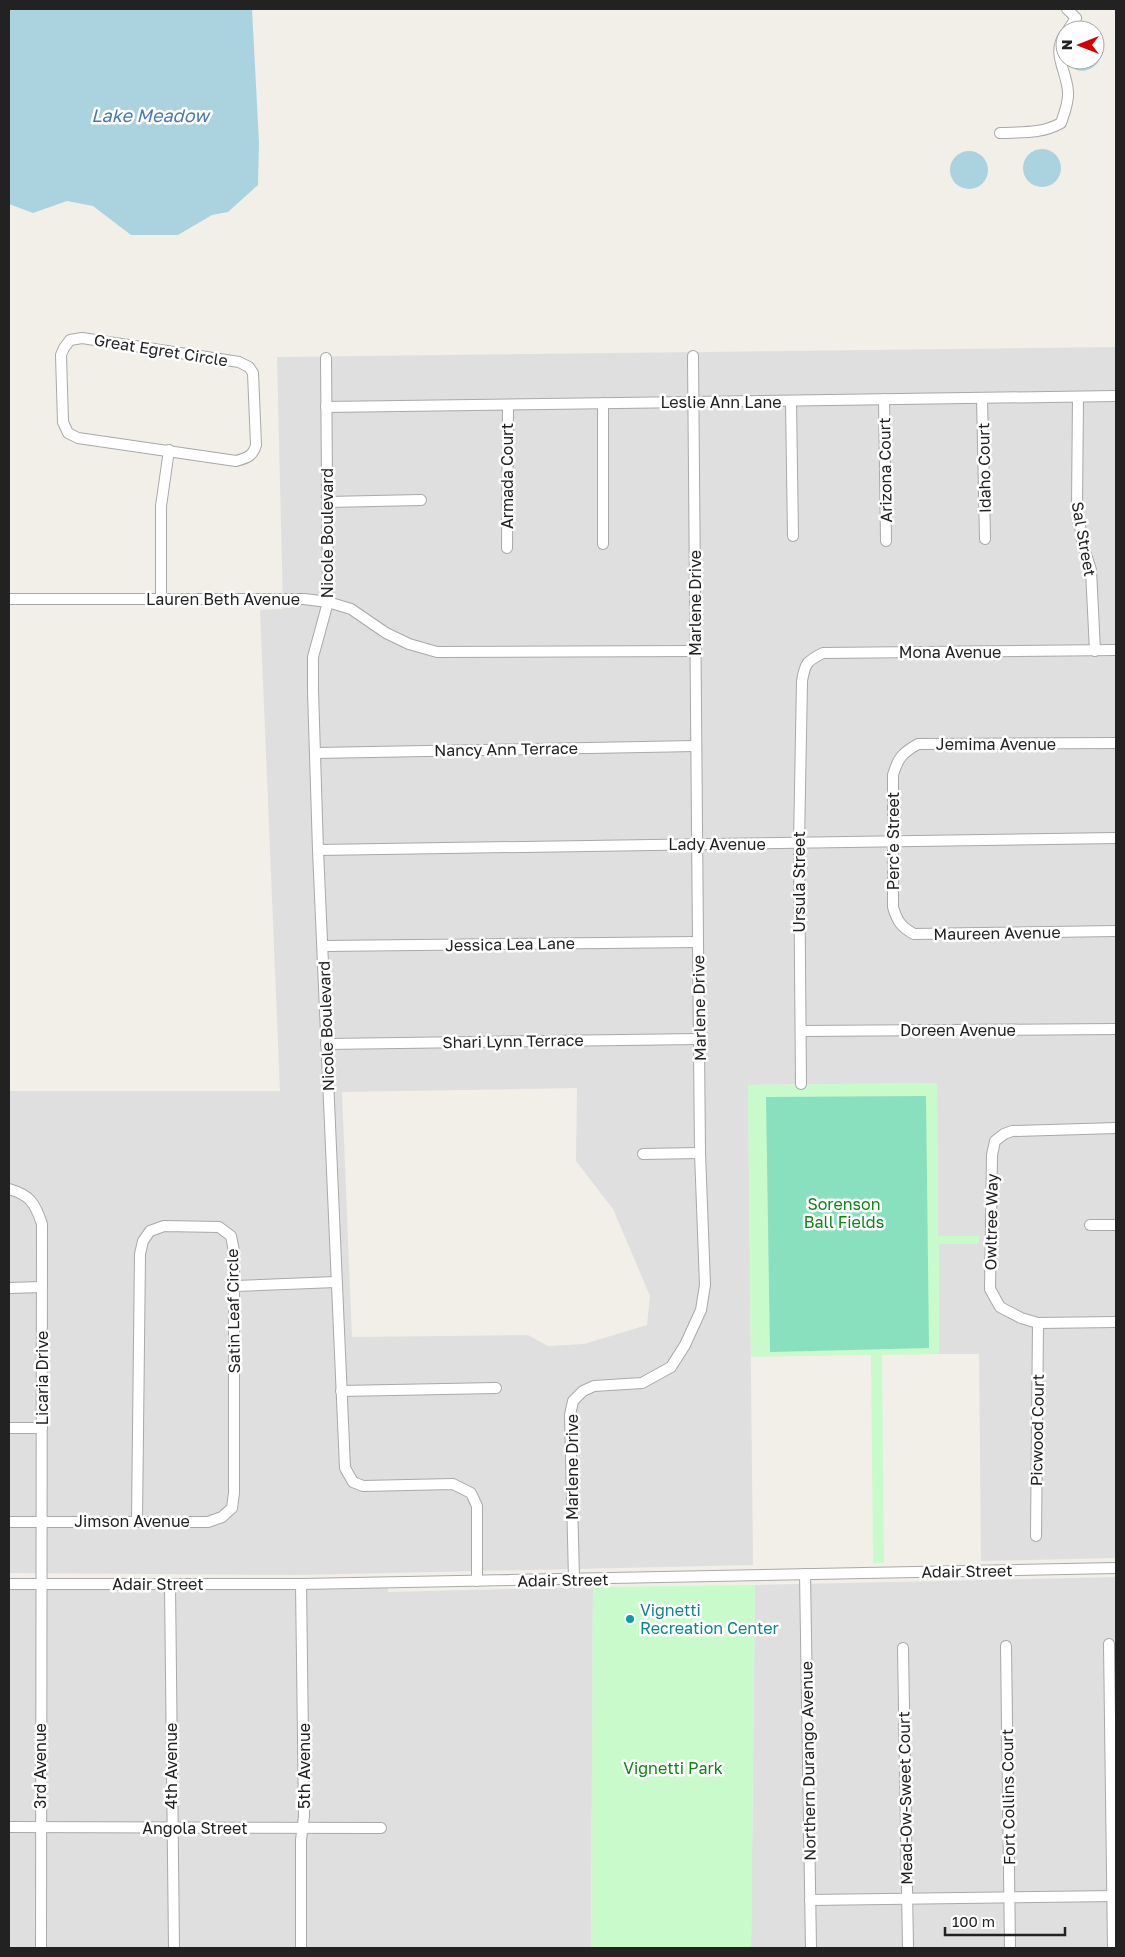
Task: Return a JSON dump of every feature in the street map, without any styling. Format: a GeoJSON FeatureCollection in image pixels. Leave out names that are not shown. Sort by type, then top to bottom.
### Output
{"type":"FeatureCollection","features":[{"type":"Feature","properties":{"kind":"street"},"geometry":{"type":"LineString","coordinates":[[1067,9],[1076,18],[1075,20]]}},
{"type":"Feature","properties":{"kind":"street"},"geometry":{"type":"LineString","coordinates":[[1000,133],[1050,130],[1061,123],[1068,92],[1062,70]]}},
{"type":"Feature","properties":{"kind":"street","name":"Great Egret Circle"},"geometry":{"type":"LineString","coordinates":[[82,338],[159,349],[239,362],[249,367],[254,373],[256,445],[254,453],[247,458],[236,461],[168,450],[78,438],[68,433],[62,422],[62,355],[64,348],[70,340],[82,338]]}},
{"type":"Feature","properties":{"kind":"street","name":"Marlene Drive"},"geometry":{"type":"LineString","coordinates":[[574,1579],[570,1415],[573,1401],[583,1391],[594,1386],[642,1383],[671,1366],[685,1345],[701,1310],[705,1285],[700,1152],[693,356]]}},
{"type":"Feature","properties":{"kind":"street","name":"Nicole Boulevard"},"geometry":{"type":"LineString","coordinates":[[326,358],[328,602],[313,657],[318,850],[345,1468],[353,1482],[363,1486],[453,1484],[471,1493],[476,1506],[476,1581]]}},
{"type":"Feature","properties":{"kind":"street","name":"Leslie Ann Lane"},"geometry":{"type":"LineString","coordinates":[[326,407],[1116,396]]}},
{"type":"Feature","properties":{"kind":"street","name":"Sal Street"},"geometry":{"type":"LineString","coordinates":[[1078,397],[1077,506],[1083,545],[1091,570],[1095,651]]}},
{"type":"Feature","properties":{"kind":"street","name":"Idaho Court"},"geometry":{"type":"LineString","coordinates":[[982,398],[985,539]]}},
{"type":"Feature","properties":{"kind":"street","name":"Arizona Court"},"geometry":{"type":"LineString","coordinates":[[884,399],[886,541]]}},
{"type":"Feature","properties":{"kind":"street"},"geometry":{"type":"LineString","coordinates":[[791,402],[793,536]]}},
{"type":"Feature","properties":{"kind":"street"},"geometry":{"type":"LineString","coordinates":[[604,403],[604,544]]}},
{"type":"Feature","properties":{"kind":"street","name":"Armada Court"},"geometry":{"type":"LineString","coordinates":[[507,548],[508,405]]}},
{"type":"Feature","properties":{"kind":"street"},"geometry":{"type":"LineString","coordinates":[[161,599],[161,506],[168,450]]}},
{"type":"Feature","properties":{"kind":"street"},"geometry":{"type":"LineString","coordinates":[[327,502],[421,500]]}},
{"type":"Feature","properties":{"kind":"street","name":"Lauren Beth Avenue"},"geometry":{"type":"LineString","coordinates":[[9,600],[304,599],[328,602],[351,610],[386,633],[409,644],[437,652],[695,651]]}},
{"type":"Feature","properties":{"kind":"street","name":"Mona Avenue"},"geometry":{"type":"LineString","coordinates":[[802,681],[804,668],[809,660],[823,653],[1116,650]]}},
{"type":"Feature","properties":{"kind":"street","name":"Ursula Street"},"geometry":{"type":"LineString","coordinates":[[801,1084],[799,843],[802,681]]}},
{"type":"Feature","properties":{"kind":"street","name":"Jemima Avenue"},"geometry":{"type":"LineString","coordinates":[[893,776],[896,764],[904,752],[918,744],[1116,743]]}},
{"type":"Feature","properties":{"kind":"street","name":"Nancy Ann Terrace"},"geometry":{"type":"LineString","coordinates":[[315,753],[696,746]]}},
{"type":"Feature","properties":{"kind":"street","name":"Perc'e Street"},"geometry":{"type":"LineString","coordinates":[[893,776],[893,907]]}},
{"type":"Feature","properties":{"kind":"street","name":"Lady Avenue"},"geometry":{"type":"LineString","coordinates":[[318,850],[1116,838]]}},
{"type":"Feature","properties":{"kind":"street","name":"Maureen Avenue"},"geometry":{"type":"LineString","coordinates":[[893,907],[897,920],[904,928],[914,934],[1116,931]]}},
{"type":"Feature","properties":{"kind":"street","name":"Jessica Lea Lane"},"geometry":{"type":"LineString","coordinates":[[323,946],[698,942]]}},
{"type":"Feature","properties":{"kind":"street","name":"Doreen Avenue"},"geometry":{"type":"LineString","coordinates":[[800,1031],[1116,1029]]}},
{"type":"Feature","properties":{"kind":"street","name":"Shari Lynn Terrace"},"geometry":{"type":"LineString","coordinates":[[326,1044],[699,1039]]}},
{"type":"Feature","properties":{"kind":"street","name":"Owltree Way"},"geometry":{"type":"LineString","coordinates":[[1038,1323],[1021,1318],[1000,1307],[990,1289],[992,1155],[995,1141],[1012,1131],[1116,1128]]}},
{"type":"Feature","properties":{"kind":"street"},"geometry":{"type":"LineString","coordinates":[[643,1154],[700,1152]]}},
{"type":"Feature","properties":{"kind":"street","name":"Licaria Drive"},"geometry":{"type":"LineString","coordinates":[[9,1190],[23,1194],[36,1208],[42,1224],[41,1584]]}},
{"type":"Feature","properties":{"kind":"street"},"geometry":{"type":"LineString","coordinates":[[1090,1225],[1116,1225]]}},
{"type":"Feature","properties":{"kind":"street","name":"Satin Leaf Circle"},"geometry":{"type":"LineString","coordinates":[[137,1520],[140,1254],[143,1241],[150,1231],[164,1226],[219,1227],[231,1236],[234,1252],[235,1286],[234,1492],[232,1508],[222,1517]]}},
{"type":"Feature","properties":{"kind":"street"},"geometry":{"type":"LineString","coordinates":[[235,1286],[336,1282]]}},
{"type":"Feature","properties":{"kind":"street"},"geometry":{"type":"LineString","coordinates":[[9,1288],[42,1287]]}},
{"type":"Feature","properties":{"kind":"street"},"geometry":{"type":"LineString","coordinates":[[1038,1323],[1116,1322]]}},
{"type":"Feature","properties":{"kind":"street","name":"Picwood Court"},"geometry":{"type":"LineString","coordinates":[[1036,1536],[1038,1323]]}},
{"type":"Feature","properties":{"kind":"street"},"geometry":{"type":"LineString","coordinates":[[341,1391],[496,1388]]}},
{"type":"Feature","properties":{"kind":"street"},"geometry":{"type":"LineString","coordinates":[[9,1428],[42,1428]]}},
{"type":"Feature","properties":{"kind":"street","name":"Jimson Avenue"},"geometry":{"type":"LineString","coordinates":[[9,1522],[137,1520],[208,1522],[222,1517]]}},
{"type":"Feature","properties":{"kind":"street","name":"Adair Street"},"geometry":{"type":"LineString","coordinates":[[9,1584],[300,1584],[1116,1568]]}},
{"type":"Feature","properties":{"kind":"street","name":"Northern Durango Avenue"},"geometry":{"type":"LineString","coordinates":[[805,1574],[811,1948]]}},
{"type":"Feature","properties":{"kind":"street","name":"3rd Avenue"},"geometry":{"type":"LineString","coordinates":[[41,1584],[41,1948]]}},
{"type":"Feature","properties":{"kind":"street","name":"4th Avenue"},"geometry":{"type":"LineString","coordinates":[[170,1584],[174,1948]]}},
{"type":"Feature","properties":{"kind":"street","name":"5th Avenue"},"geometry":{"type":"LineString","coordinates":[[300,1584],[303,1685],[301,1948]]}},
{"type":"Feature","properties":{"kind":"street"},"geometry":{"type":"LineString","coordinates":[[1109,1644],[1114,1896],[1113,1948]]}},
{"type":"Feature","properties":{"kind":"street","name":"Fort Collins Court"},"geometry":{"type":"LineString","coordinates":[[1006,1646],[1010,1948]]}},
{"type":"Feature","properties":{"kind":"street","name":"Mead-Ow-Sweet Court"},"geometry":{"type":"LineString","coordinates":[[903,1648],[908,1948]]}},
{"type":"Feature","properties":{"kind":"street","name":"Angola Street"},"geometry":{"type":"LineString","coordinates":[[9,1826],[381,1828]]}},
{"type":"Feature","properties":{"kind":"street"},"geometry":{"type":"LineString","coordinates":[[810,1900],[1114,1896]]}},
{"type":"Feature","properties":{"kind":"shaded area"},"geometry":{"type":"Polygon","coordinates":[[[1116,347],[1116,1558],[981,1561],[979,1354],[939,1354],[939,1243],[979,1244],[979,1237],[938,1236],[937,1083],[748,1085],[753,1565],[298,1575],[9,1573],[9,1091],[280,1091],[260,610],[283,609],[277,357],[1116,347]],[[577,1088],[342,1092],[352,1337],[528,1335],[548,1346],[584,1344],[647,1325],[650,1296],[613,1209],[576,1161],[577,1088]]]}},
{"type":"Feature","properties":{"kind":"shaded area"},"geometry":{"type":"Polygon","coordinates":[[[1116,1577],[1116,1948],[751,1948],[755,1585],[1116,1577]]]}},
{"type":"Feature","properties":{"kind":"shaded area"},"geometry":{"type":"Polygon","coordinates":[[[9,1582],[388,1583],[388,1592],[593,1587],[591,1948],[9,1948],[9,1582]]]}},
{"type":"Feature","properties":{"kind":"green space","name":"Sorenson Ball Fields"},"geometry":{"type":"Polygon","coordinates":[[[937,1083],[938,1236],[979,1236],[979,1244],[939,1244],[939,1354],[882,1355],[884,1563],[873,1563],[871,1355],[751,1357],[748,1085],[937,1083]]]}},
{"type":"Feature","properties":{"kind":"green space","name":"Sorenson Ball Fields"},"geometry":{"type":"Polygon","coordinates":[[[926,1096],[929,1348],[770,1352],[766,1097],[926,1096]]]}},
{"type":"Feature","properties":{"kind":"green space","name":"Vignetti Park"},"geometry":{"type":"Polygon","coordinates":[[[755,1585],[751,1948],[591,1948],[593,1587],[755,1585]]]}},
{"type":"Feature","properties":{"kind":"water","name":"Lake Meadow"},"geometry":{"type":"Polygon","coordinates":[[[9,9],[252,9],[259,143],[258,185],[228,212],[212,215],[178,235],[131,235],[93,206],[67,201],[33,213],[9,204],[9,9]]]}},
{"type":"Feature","properties":{"kind":"water"},"geometry":{"type":"Polygon","coordinates":[[[1042,149],[1049,150],[1055,155],[1060,161],[1060,175],[1055,181],[1049,186],[1042,187],[1035,186],[1029,181],[1024,175],[1023,168],[1024,161],[1029,155],[1035,150],[1042,149]]]}},
{"type":"Feature","properties":{"kind":"water"},"geometry":{"type":"Polygon","coordinates":[[[969,151],[976,152],[982,157],[987,163],[987,177],[982,183],[976,188],[969,189],[962,188],[956,183],[951,177],[950,170],[951,163],[956,157],[962,152],[969,151]]]}},
{"type":"Feature","properties":{"kind":"place","name":"Vignetti Recreation Center"},"geometry":{"type":"Point","coordinates":[630,1619]}}]}
